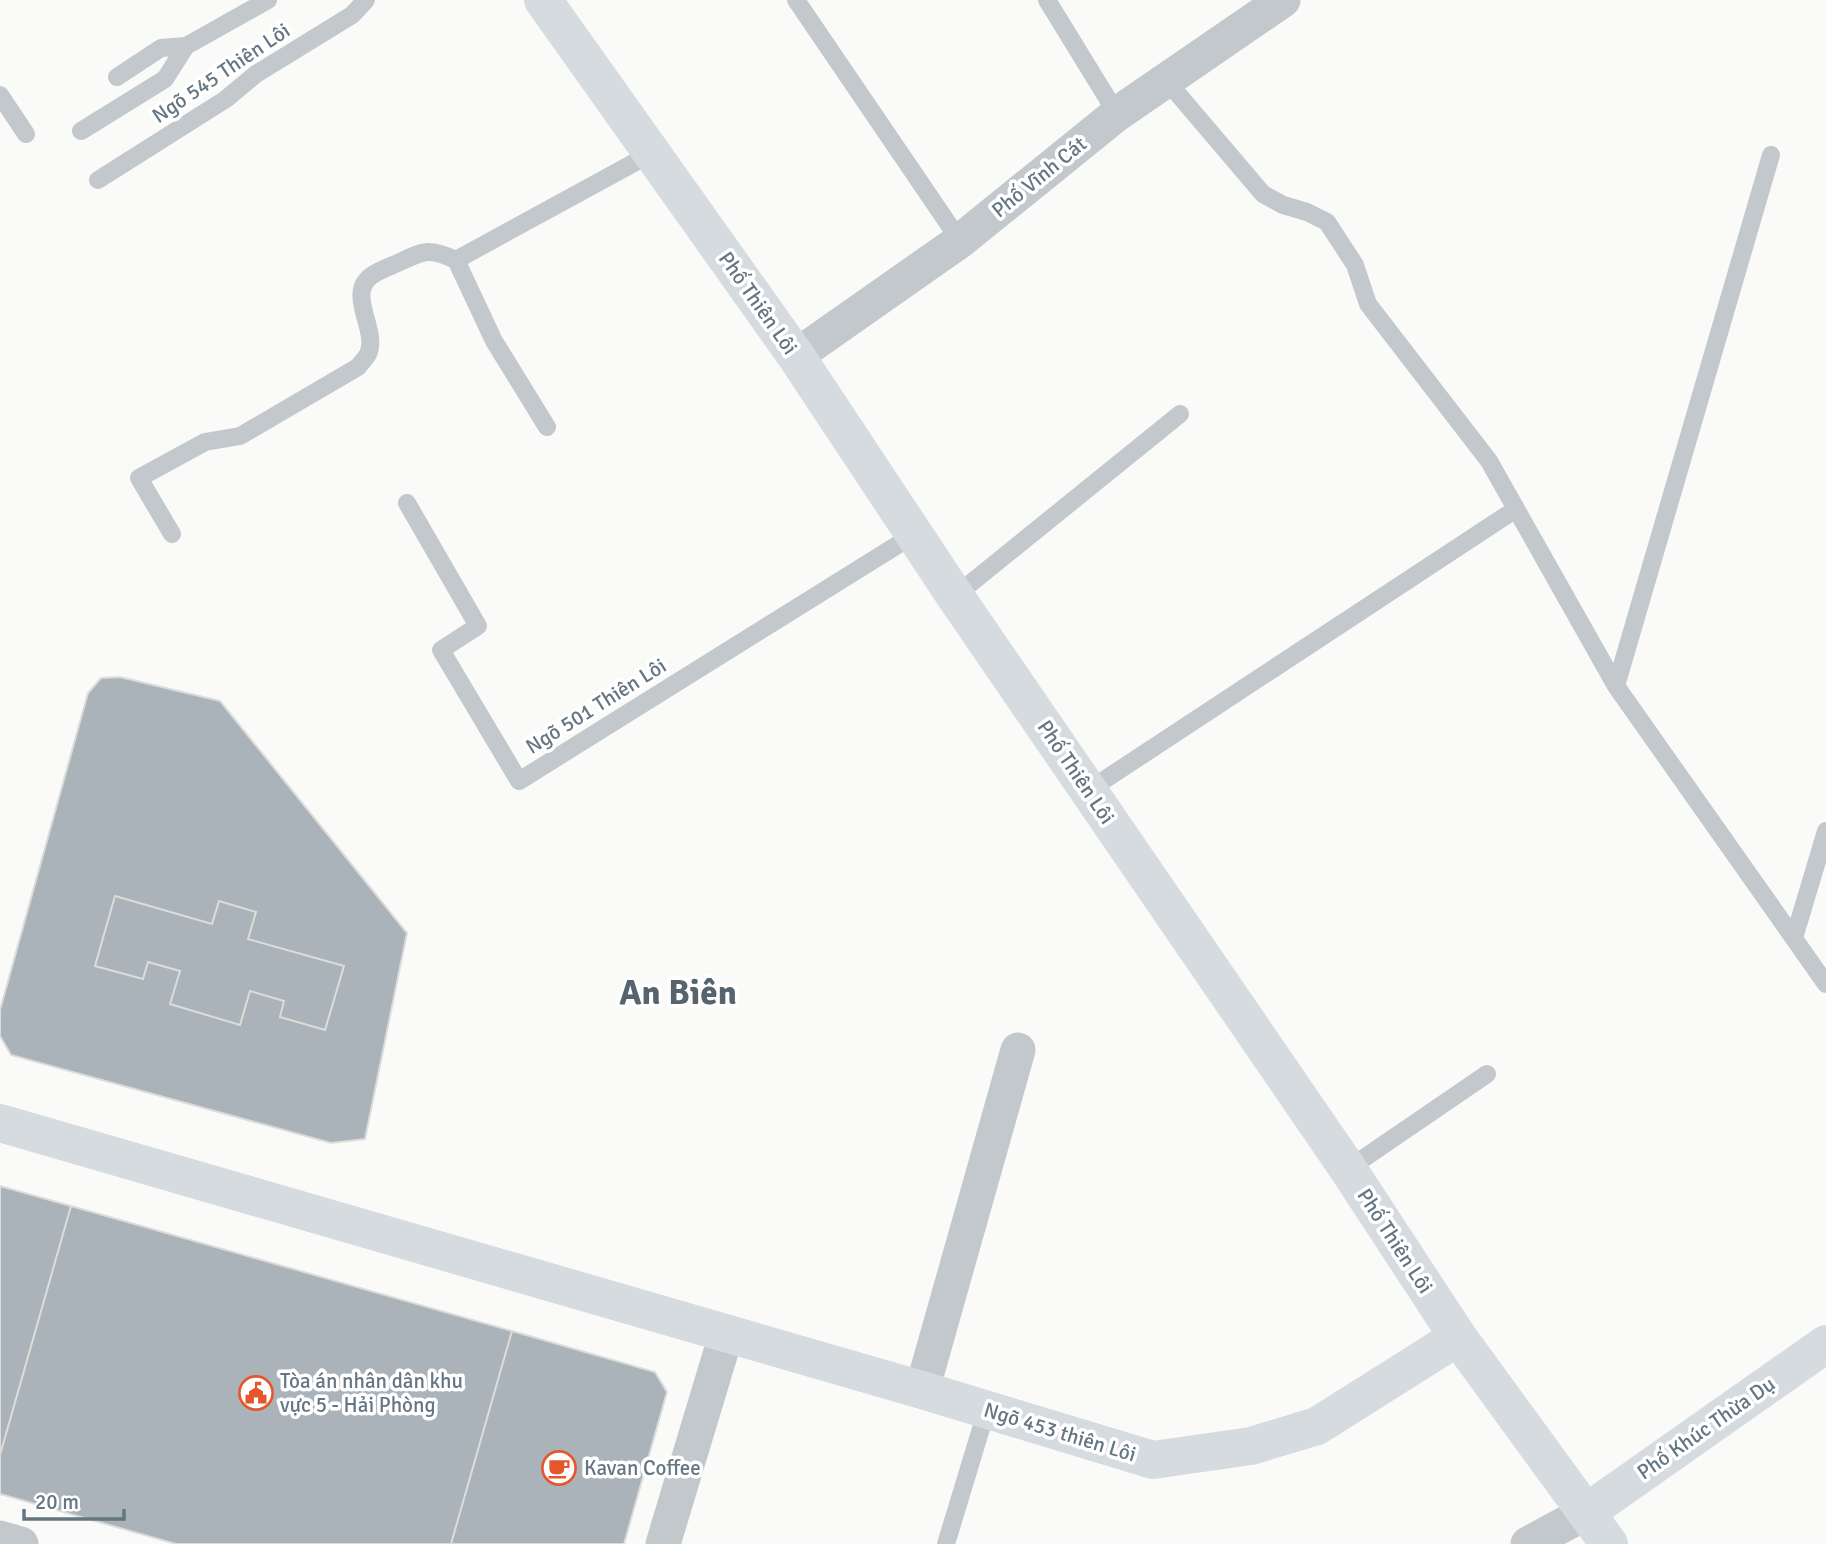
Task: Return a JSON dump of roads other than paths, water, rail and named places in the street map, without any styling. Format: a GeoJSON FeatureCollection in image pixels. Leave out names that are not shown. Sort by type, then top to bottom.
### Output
{"type":"FeatureCollection","features":[{"type":"Feature","properties":{"kind":"main road","name":"Phố Thiên Lôi"},"geometry":{"type":"LineString","coordinates":[[544,0],[796,356],[955,596],[1348,1168],[1458,1337],[1609,1544]]}},
{"type":"Feature","properties":{"kind":"main road","name":"Ngõ 453 thiên Lôi"},"geometry":{"type":"LineString","coordinates":[[0,1124],[922,1390],[1153,1460],[1251,1446],[1317,1426],[1458,1337]]}},
{"type":"Feature","properties":{"kind":"main road","name":"Phố Khúc Thừa Dụ"},"geometry":{"type":"LineString","coordinates":[[1587,1512],[1826,1344]]}},
{"type":"Feature","properties":{"kind":"street","name":"Phố Vĩnh Cát"},"geometry":{"type":"LineString","coordinates":[[796,356],[960,240],[1117,114],[1283,0]]}},
{"type":"Feature","properties":{"kind":"street"},"geometry":{"type":"LineString","coordinates":[[922,1390],[1017,1050]]}},
{"type":"Feature","properties":{"kind":"street"},"geometry":{"type":"LineString","coordinates":[[663,1544],[726,1335]]}},
{"type":"Feature","properties":{"kind":"street"},"geometry":{"type":"LineString","coordinates":[[1528,1544],[1587,1512]]}},
{"type":"Feature","properties":{"kind":"street"},"geometry":{"type":"LineString","coordinates":[[0,1538],[21,1544]]}},
{"type":"Feature","properties":{"kind":"lane","name":"Ngõ 545 Thiên Lôi"},"geometry":{"type":"LineString","coordinates":[[81,131],[165,79],[187,46],[268,0]]}},
{"type":"Feature","properties":{"kind":"lane","name":"Ngõ 545 Thiên Lôi"},"geometry":{"type":"LineString","coordinates":[[98,180],[226,99],[256,74],[352,15],[366,0]]}},
{"type":"Feature","properties":{"kind":"lane"},"geometry":{"type":"LineString","coordinates":[[796,0],[960,240]]}},
{"type":"Feature","properties":{"kind":"lane"},"geometry":{"type":"LineString","coordinates":[[1047,0],[1117,114]]}},
{"type":"Feature","properties":{"kind":"lane"},"geometry":{"type":"LineString","coordinates":[[117,77],[161,48],[187,46]]}},
{"type":"Feature","properties":{"kind":"lane"},"geometry":{"type":"LineString","coordinates":[[1166,80],[1263,194],[1327,222],[1355,265],[1368,304],[1489,461],[1616,686],[1826,984]]}},
{"type":"Feature","properties":{"kind":"lane"},"geometry":{"type":"LineString","coordinates":[[0,95],[26,134]]}},
{"type":"Feature","properties":{"kind":"lane"},"geometry":{"type":"LineString","coordinates":[[456,260],[652,153]]}},
{"type":"Feature","properties":{"kind":"lane"},"geometry":{"type":"LineString","coordinates":[[1616,686],[1771,155]]}},
{"type":"Feature","properties":{"kind":"lane"},"geometry":{"type":"LineString","coordinates":[[172,534],[139,478],[205,442],[240,436],[358,367],[369,353],[371,334],[361,300],[369,278],[423,250],[438,252],[456,260],[494,341],[547,427]]}},
{"type":"Feature","properties":{"kind":"lane"},"geometry":{"type":"LineString","coordinates":[[955,596],[1180,414]]}},
{"type":"Feature","properties":{"kind":"lane","name":"Ngõ 501 Thiên Lôi"},"geometry":{"type":"LineString","coordinates":[[407,503],[478,626],[441,650],[519,781],[915,534]]}},
{"type":"Feature","properties":{"kind":"lane"},"geometry":{"type":"LineString","coordinates":[[1089,790],[1516,509]]}},
{"type":"Feature","properties":{"kind":"lane"},"geometry":{"type":"LineString","coordinates":[[1794,939],[1826,831]]}},
{"type":"Feature","properties":{"kind":"lane"},"geometry":{"type":"LineString","coordinates":[[1348,1168],[1487,1074]]}},
{"type":"Feature","properties":{"kind":"lane"},"geometry":{"type":"LineString","coordinates":[[946,1544],[987,1409]]}},
{"type":"Feature","properties":{"kind":"place","name":"Tòa án nhân dân khu vực 5 - Hải Phòng"},"geometry":{"type":"Point","coordinates":[256,1393]}},
{"type":"Feature","properties":{"kind":"place","name":"Kavan Coffee"},"geometry":{"type":"Point","coordinates":[559,1468]}},
{"type":"Feature","properties":{"kind":"district","name":"An Biên"},"geometry":{"type":"Point","coordinates":[678,992]}}]}
